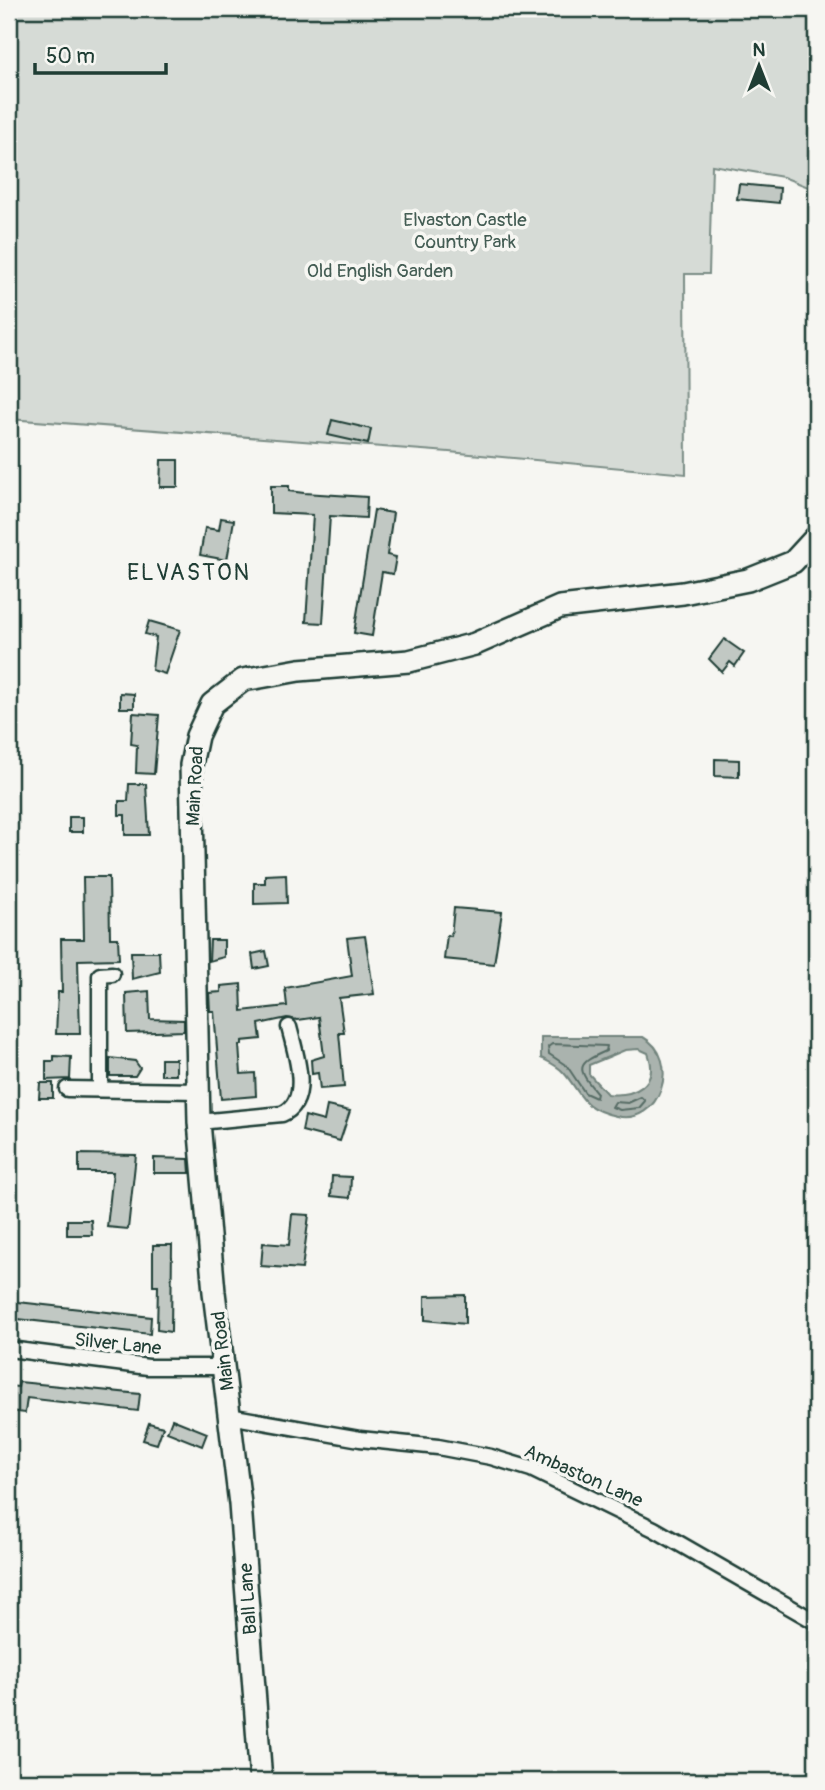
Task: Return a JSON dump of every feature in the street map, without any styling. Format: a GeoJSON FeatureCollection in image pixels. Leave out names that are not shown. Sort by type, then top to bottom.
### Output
{"type":"FeatureCollection","features":[{"type":"Feature","properties":{"kind":"main road","name":"Main Road"},"geometry":{"type":"LineString","coordinates":[[229,1416],[199,1122],[191,765],[203,719],[225,692],[243,680],[259,676],[409,661],[446,653],[560,607],[706,590],[777,571],[793,562],[816,537]]}},
{"type":"Feature","properties":{"kind":"main road","name":"Ball Lane"},"geometry":{"type":"LineString","coordinates":[[229,1416],[240,1504],[261,1781]]}},
{"type":"Feature","properties":{"kind":"street"},"geometry":{"type":"LineString","coordinates":[[100,1089],[100,975],[112,974]]}},
{"type":"Feature","properties":{"kind":"street"},"geometry":{"type":"LineString","coordinates":[[199,1122],[282,1114],[292,1108],[299,1092],[289,1027]]}},
{"type":"Feature","properties":{"kind":"street"},"geometry":{"type":"LineString","coordinates":[[67,1089],[198,1091]]}},
{"type":"Feature","properties":{"kind":"street","name":"Silver Lane"},"geometry":{"type":"LineString","coordinates":[[9,1349],[149,1367],[224,1367]]}},
{"type":"Feature","properties":{"kind":"street","name":"Ambaston Lane"},"geometry":{"type":"LineString","coordinates":[[229,1416],[360,1439],[438,1447],[491,1457],[531,1469],[654,1529],[816,1622]]}},
{"type":"Feature","properties":{"kind":"green space","name":"Elvaston Castle Country Park"},"geometry":{"type":"Polygon","coordinates":[[[9,9],[816,9],[816,190],[783,177],[712,165],[709,274],[685,274],[686,474],[449,452],[9,419],[9,9]]]}},
{"type":"Feature","properties":{"kind":"water"},"geometry":{"type":"Polygon","coordinates":[[[541,1037],[643,1037],[655,1047],[662,1060],[664,1075],[654,1102],[644,1111],[631,1117],[616,1116],[589,1105],[562,1071],[541,1058],[541,1037]],[[639,1049],[625,1050],[589,1065],[589,1074],[607,1094],[635,1091],[647,1081],[650,1073],[648,1053],[639,1049]]]}},
{"type":"Feature","properties":{"kind":"building"},"geometry":{"type":"Polygon","coordinates":[[[739,184],[780,188],[779,203],[737,199],[739,184]]]}},
{"type":"Feature","properties":{"kind":"building"},"geometry":{"type":"Polygon","coordinates":[[[332,420],[371,429],[368,444],[328,435],[332,420]]]}},
{"type":"Feature","properties":{"kind":"building"},"geometry":{"type":"Polygon","coordinates":[[[161,460],[178,460],[178,487],[160,487],[161,460]]]}},
{"type":"Feature","properties":{"kind":"building"},"geometry":{"type":"Polygon","coordinates":[[[271,486],[289,486],[289,491],[304,493],[367,497],[366,518],[330,516],[323,623],[306,622],[313,515],[271,513],[271,486]]]}},
{"type":"Feature","properties":{"kind":"building"},"geometry":{"type":"Polygon","coordinates":[[[374,510],[393,513],[387,555],[396,557],[393,574],[382,572],[372,636],[354,633],[374,510]]]}},
{"type":"Feature","properties":{"kind":"building"},"geometry":{"type":"Polygon","coordinates":[[[221,518],[234,520],[227,560],[200,555],[205,528],[219,530],[221,518]]]}},
{"type":"Feature","properties":{"kind":"building"},"geometry":{"type":"Polygon","coordinates":[[[149,621],[180,630],[165,674],[152,670],[156,637],[145,634],[149,621]]]}},
{"type":"Feature","properties":{"kind":"building"},"geometry":{"type":"Polygon","coordinates":[[[724,639],[744,653],[735,666],[730,662],[722,672],[709,659],[724,639]]]}},
{"type":"Feature","properties":{"kind":"building"},"geometry":{"type":"Polygon","coordinates":[[[120,693],[134,694],[134,708],[120,708],[120,693]]]}},
{"type":"Feature","properties":{"kind":"building"},"geometry":{"type":"Polygon","coordinates":[[[133,713],[159,715],[154,774],[136,773],[137,745],[131,744],[133,713]]]}},
{"type":"Feature","properties":{"kind":"building"},"geometry":{"type":"Polygon","coordinates":[[[715,759],[739,760],[739,777],[715,776],[715,759]]]}},
{"type":"Feature","properties":{"kind":"building"},"geometry":{"type":"Polygon","coordinates":[[[129,784],[146,784],[149,835],[125,835],[125,815],[119,815],[119,801],[128,801],[129,784]]]}},
{"type":"Feature","properties":{"kind":"building"},"geometry":{"type":"Polygon","coordinates":[[[69,817],[83,817],[83,832],[69,832],[69,817]]]}},
{"type":"Feature","properties":{"kind":"building"},"geometry":{"type":"Polygon","coordinates":[[[286,874],[287,903],[254,904],[254,883],[265,883],[265,875],[286,874]]]}},
{"type":"Feature","properties":{"kind":"building"},"geometry":{"type":"Polygon","coordinates":[[[83,877],[109,877],[110,938],[118,938],[119,959],[78,960],[80,1034],[56,1034],[58,992],[62,992],[61,939],[84,939],[83,877]]]}},
{"type":"Feature","properties":{"kind":"building"},"geometry":{"type":"Polygon","coordinates":[[[454,908],[502,912],[494,964],[444,959],[447,935],[451,936],[454,908]]]}},
{"type":"Feature","properties":{"kind":"building"},"geometry":{"type":"Polygon","coordinates":[[[365,936],[374,994],[339,998],[344,1033],[339,1033],[344,1087],[320,1089],[318,1073],[312,1074],[311,1060],[324,1056],[319,1017],[298,1020],[287,1018],[259,1024],[261,1039],[242,1041],[242,1045],[239,1045],[241,1074],[255,1073],[256,1096],[221,1099],[214,1011],[210,1011],[209,993],[221,992],[221,986],[241,984],[242,1011],[287,1006],[285,988],[352,976],[347,938],[365,936]]]}},
{"type":"Feature","properties":{"kind":"building"},"geometry":{"type":"Polygon","coordinates":[[[210,940],[224,940],[224,957],[209,961],[210,940]]]}},
{"type":"Feature","properties":{"kind":"building"},"geometry":{"type":"Polygon","coordinates":[[[266,951],[269,966],[254,969],[252,954],[266,951]]]}},
{"type":"Feature","properties":{"kind":"building"},"geometry":{"type":"Polygon","coordinates":[[[131,952],[159,952],[160,972],[132,979],[131,952]]]}},
{"type":"Feature","properties":{"kind":"building"},"geometry":{"type":"Polygon","coordinates":[[[149,991],[150,1019],[184,1020],[184,1031],[127,1033],[126,993],[149,991]]]}},
{"type":"Feature","properties":{"kind":"building"},"geometry":{"type":"Polygon","coordinates":[[[54,1056],[71,1057],[70,1079],[46,1080],[46,1061],[54,1061],[54,1056]]]}},
{"type":"Feature","properties":{"kind":"building"},"geometry":{"type":"Polygon","coordinates":[[[110,1058],[135,1061],[140,1068],[135,1076],[110,1076],[110,1058]]]}},
{"type":"Feature","properties":{"kind":"building"},"geometry":{"type":"Polygon","coordinates":[[[161,1059],[176,1059],[176,1075],[161,1075],[161,1059]]]}},
{"type":"Feature","properties":{"kind":"building"},"geometry":{"type":"Polygon","coordinates":[[[40,1083],[53,1083],[53,1098],[39,1098],[40,1083]]]}},
{"type":"Feature","properties":{"kind":"building"},"geometry":{"type":"Polygon","coordinates":[[[327,1106],[350,1111],[340,1141],[302,1131],[305,1116],[324,1121],[327,1106]]]}},
{"type":"Feature","properties":{"kind":"building"},"geometry":{"type":"Polygon","coordinates":[[[79,1154],[136,1155],[128,1229],[107,1227],[113,1172],[79,1172],[79,1154]]]}},
{"type":"Feature","properties":{"kind":"building"},"geometry":{"type":"Polygon","coordinates":[[[154,1158],[189,1159],[190,1173],[154,1173],[154,1158]]]}},
{"type":"Feature","properties":{"kind":"building"},"geometry":{"type":"Polygon","coordinates":[[[332,1176],[351,1177],[350,1198],[331,1196],[332,1176]]]}},
{"type":"Feature","properties":{"kind":"building"},"geometry":{"type":"Polygon","coordinates":[[[292,1214],[309,1215],[302,1269],[261,1266],[263,1243],[289,1245],[292,1214]]]}},
{"type":"Feature","properties":{"kind":"building"},"geometry":{"type":"Polygon","coordinates":[[[67,1220],[91,1220],[92,1235],[67,1235],[67,1220]]]}},
{"type":"Feature","properties":{"kind":"building"},"geometry":{"type":"Polygon","coordinates":[[[153,1245],[172,1245],[171,1332],[157,1330],[158,1286],[153,1286],[153,1245]]]}},
{"type":"Feature","properties":{"kind":"building"},"geometry":{"type":"Polygon","coordinates":[[[465,1295],[465,1324],[425,1320],[425,1296],[465,1295]]]}},
{"type":"Feature","properties":{"kind":"building"},"geometry":{"type":"Polygon","coordinates":[[[9,1301],[151,1317],[150,1334],[9,1318],[9,1301]]]}},
{"type":"Feature","properties":{"kind":"building"},"geometry":{"type":"Polygon","coordinates":[[[19,1382],[140,1394],[138,1411],[27,1398],[25,1413],[9,1411],[9,1386],[18,1387],[19,1382]]]}},
{"type":"Feature","properties":{"kind":"building"},"geometry":{"type":"Polygon","coordinates":[[[172,1419],[207,1433],[202,1446],[167,1432],[172,1419]]]}},
{"type":"Feature","properties":{"kind":"building"},"geometry":{"type":"Polygon","coordinates":[[[149,1423],[163,1427],[157,1444],[143,1440],[149,1423]]]}},
{"type":"Feature","properties":{"kind":"district","name":"ELVASTON"},"geometry":{"type":"Point","coordinates":[189,572]}},
{"type":"Feature","properties":{"kind":"park label","name":"Old English Garden"},"geometry":{"type":"Point","coordinates":[380,270]}}]}
